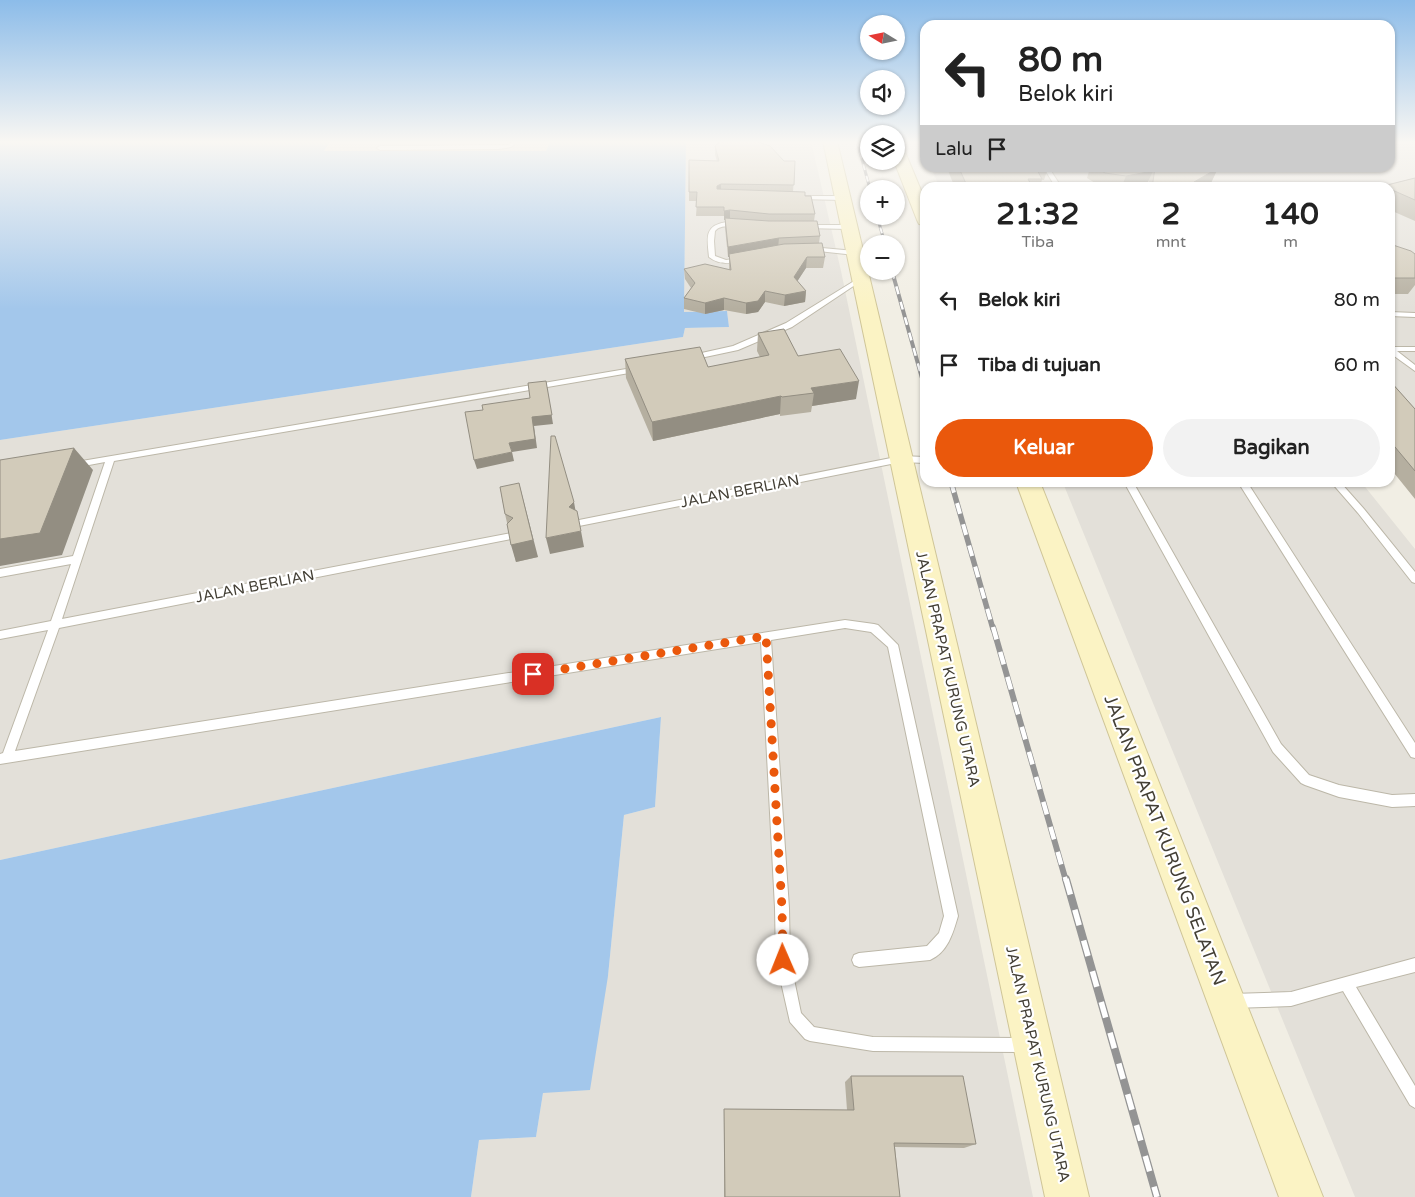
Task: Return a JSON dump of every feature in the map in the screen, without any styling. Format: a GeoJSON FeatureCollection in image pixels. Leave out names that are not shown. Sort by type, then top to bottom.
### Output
{"type":"FeatureCollection","features":[{"type":"Feature","properties":{"kind":"street","name":"JALAN PRAPAT KURUNG UTARA"},"geometry":{"type":"LineString","coordinates":[[843,198],[855,253],[913,459],[1033,1045],[1068,1197]]}},
{"type":"Feature","properties":{"kind":"street","name":"JALAN PRAPAT KURUNG SELATAN"},"geometry":{"type":"LineString","coordinates":[[1030,487],[1301,1197]]}},
{"type":"Feature","properties":{"kind":"lane"},"geometry":{"type":"LineString","coordinates":[[788,198],[843,198]]}},
{"type":"Feature","properties":{"kind":"lane"},"geometry":{"type":"LineString","coordinates":[[749,257],[736,261],[717,260],[712,257],[710,232],[717,225],[730,223],[750,225]]}},
{"type":"Feature","properties":{"kind":"lane"},"geometry":{"type":"LineString","coordinates":[[796,227],[855,253]]}},
{"type":"Feature","properties":{"kind":"lane"},"geometry":{"type":"LineString","coordinates":[[806,249],[855,253]]}},
{"type":"Feature","properties":{"kind":"lane"},"geometry":{"type":"LineString","coordinates":[[680,360],[735,348],[789,325],[855,253]]}},
{"type":"Feature","properties":{"kind":"lane"},"geometry":{"type":"LineString","coordinates":[[1395,314],[1415,315]]}},
{"type":"Feature","properties":{"kind":"lane"},"geometry":{"type":"LineString","coordinates":[[1395,349],[1415,349]]}},
{"type":"Feature","properties":{"kind":"lane"},"geometry":{"type":"LineString","coordinates":[[1395,352],[1415,369]]}},
{"type":"Feature","properties":{"kind":"lane"},"geometry":{"type":"LineString","coordinates":[[64,466],[643,368]]}},
{"type":"Feature","properties":{"kind":"lane"},"geometry":{"type":"LineString","coordinates":[[3,758],[55,625],[110,459]]}},
{"type":"Feature","properties":{"kind":"lane","name":"JALAN BERLIAN"},"geometry":{"type":"LineString","coordinates":[[579,523],[913,459]]}},
{"type":"Feature","properties":{"kind":"lane"},"geometry":{"type":"LineString","coordinates":[[1131,487],[1277,748],[1305,779],[1339,791],[1392,801],[1415,800]]}},
{"type":"Feature","properties":{"kind":"lane"},"geometry":{"type":"LineString","coordinates":[[1245,487],[1415,753]]}},
{"type":"Feature","properties":{"kind":"lane"},"geometry":{"type":"LineString","coordinates":[[1340,487],[1362,512],[1415,579]]}},
{"type":"Feature","properties":{"kind":"lane","name":"JALAN BERLIAN"},"geometry":{"type":"LineString","coordinates":[[0,635],[511,536]]}},
{"type":"Feature","properties":{"kind":"lane"},"geometry":{"type":"LineString","coordinates":[[0,573],[76,559]]}},
{"type":"Feature","properties":{"kind":"lane"},"geometry":{"type":"LineString","coordinates":[[3,758],[845,624],[874,628],[893,645],[951,916],[945,937],[930,953],[859,960]]}},
{"type":"Feature","properties":{"kind":"lane"},"geometry":{"type":"LineString","coordinates":[[766,636],[782,908],[783,960],[795,1017],[810,1034],[873,1044],[1033,1045]]}},
{"type":"Feature","properties":{"kind":"lane"},"geometry":{"type":"LineString","coordinates":[[1226,1001],[1291,999],[1415,965]]}},
{"type":"Feature","properties":{"kind":"lane"},"geometry":{"type":"LineString","coordinates":[[1346,983],[1415,1100]]}},
{"type":"Feature","properties":{"kind":"shaded area"},"geometry":{"type":"Polygon","coordinates":[[[685,197],[824,197],[841,271],[1033,1197],[471,1197],[479,1140],[536,1137],[543,1093],[608,976],[624,815],[655,807],[661,717],[0,860],[0,440],[683,337],[685,328],[729,327],[727,311],[684,312],[685,197]]]}},
{"type":"Feature","properties":{"kind":"shaded area"},"geometry":{"type":"Polygon","coordinates":[[[1395,197],[1415,197],[1415,422],[1395,400],[1395,197]]]}},
{"type":"Feature","properties":{"kind":"shaded area"},"geometry":{"type":"Polygon","coordinates":[[[1065,487],[1365,487],[1415,549],[1415,1197],[1355,1197],[1065,487]]]}},
{"type":"Feature","properties":{"kind":"water"},"geometry":{"type":"Polygon","coordinates":[[[0,197],[685,197],[684,312],[727,311],[729,327],[685,328],[683,337],[0,440],[0,197]]]}},
{"type":"Feature","properties":{"kind":"water"},"geometry":{"type":"Polygon","coordinates":[[[661,717],[655,807],[624,815],[608,976],[590,1090],[543,1093],[536,1137],[479,1140],[471,1197],[0,1197],[0,860],[661,717]]]}},
{"type":"Feature","properties":{"kind":"building"},"geometry":{"type":"Polygon","coordinates":[[[697,197],[811,197],[815,214],[769,214],[724,211],[724,207],[696,207],[697,197]]]}},
{"type":"Feature","properties":{"kind":"building"},"geometry":{"type":"Polygon","coordinates":[[[725,218],[769,221],[817,221],[820,236],[779,238],[728,247],[725,218]]]}},
{"type":"Feature","properties":{"kind":"building"},"geometry":{"type":"Polygon","coordinates":[[[822,243],[825,257],[807,257],[794,277],[806,291],[785,295],[765,291],[758,301],[746,303],[724,298],[705,303],[684,298],[695,283],[684,269],[705,264],[731,270],[729,254],[784,244],[822,243]]]}},
{"type":"Feature","properties":{"kind":"building"},"geometry":{"type":"Polygon","coordinates":[[[1395,246],[1415,254],[1415,278],[1395,278],[1395,246]]]}},
{"type":"Feature","properties":{"kind":"building"},"geometry":{"type":"Polygon","coordinates":[[[784,329],[798,356],[840,349],[859,381],[811,388],[814,393],[781,396],[652,422],[625,359],[700,347],[708,367],[769,355],[758,333],[784,329]]]}},
{"type":"Feature","properties":{"kind":"building"},"geometry":{"type":"Polygon","coordinates":[[[546,381],[552,415],[532,417],[535,439],[509,443],[512,452],[474,460],[465,412],[483,410],[482,405],[530,398],[528,383],[546,381]]]}},
{"type":"Feature","properties":{"kind":"building"},"geometry":{"type":"Polygon","coordinates":[[[1395,387],[1415,409],[1415,471],[1395,447],[1395,387]]]}},
{"type":"Feature","properties":{"kind":"building"},"geometry":{"type":"Polygon","coordinates":[[[551,436],[555,436],[574,502],[569,507],[577,511],[581,531],[546,538],[551,436]]]}},
{"type":"Feature","properties":{"kind":"building"},"geometry":{"type":"Polygon","coordinates":[[[74,448],[40,533],[0,539],[0,460],[74,448]]]}},
{"type":"Feature","properties":{"kind":"building"},"geometry":{"type":"Polygon","coordinates":[[[519,483],[533,540],[511,545],[507,524],[513,518],[505,514],[500,487],[519,483]]]}},
{"type":"Feature","properties":{"kind":"building"},"geometry":{"type":"Polygon","coordinates":[[[851,1076],[963,1076],[976,1144],[894,1143],[900,1197],[725,1197],[724,1109],[854,1110],[851,1076]]]}},
{"type":"Feature","properties":{"kind":"railway"},"geometry":{"type":"LineString","coordinates":[[880,225],[882,235]]}},
{"type":"Feature","properties":{"kind":"railway"},"geometry":{"type":"LineString","coordinates":[[895,280],[920,371]]}},
{"type":"Feature","properties":{"kind":"railway"},"geometry":{"type":"LineString","coordinates":[[952,487],[993,629]]}},
{"type":"Feature","properties":{"kind":"railway"},"geometry":{"type":"LineString","coordinates":[[993,627],[1066,881]]}},
{"type":"Feature","properties":{"kind":"railway"},"geometry":{"type":"LineString","coordinates":[[1066,879],[1157,1197]]}},
{"type":"Feature","properties":{"kind":"route"},"geometry":{"type":"LineString","coordinates":[[533,674],[766,636],[782,908],[783,960]]}}]}
